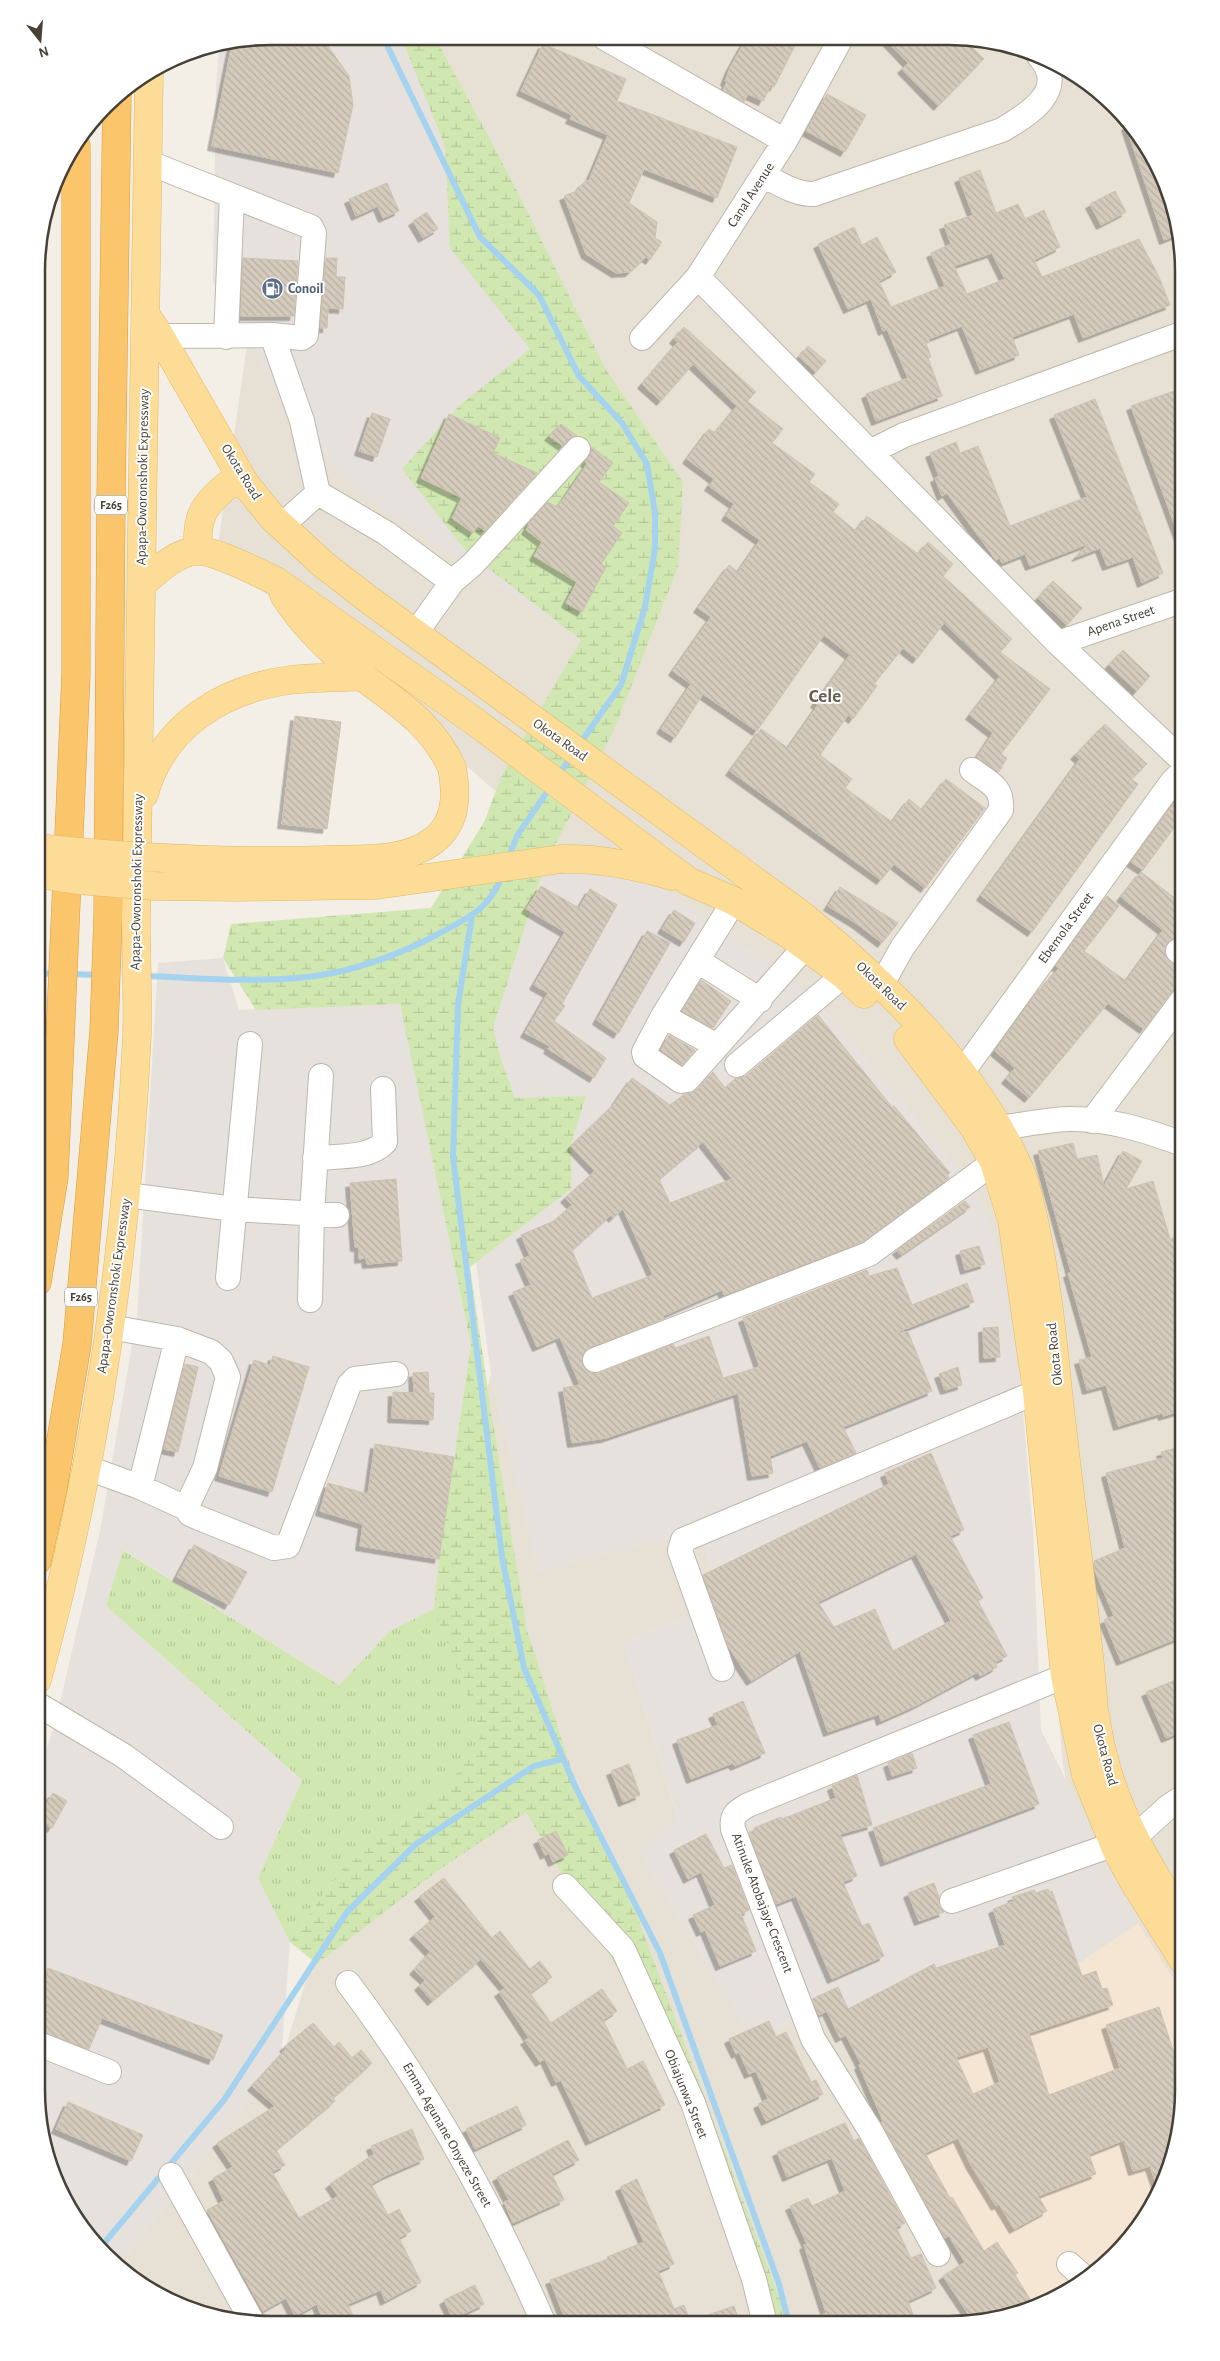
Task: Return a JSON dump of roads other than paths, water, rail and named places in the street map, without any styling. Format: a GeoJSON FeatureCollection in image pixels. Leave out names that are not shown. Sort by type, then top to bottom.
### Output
{"type":"FeatureCollection","features":[{"type":"Feature","properties":{"kind":"highway","name":"Apapa-Oworonshoki Expressway"},"geometry":{"type":"LineString","coordinates":[[45,1524],[53,1488],[77,1344],[104,1031],[108,915],[111,498],[117,106]]}},
{"type":"Feature","properties":{"kind":"highway","name":"F265"},"geometry":{"type":"LineString","coordinates":[[45,1233],[54,1177],[76,674],[76,156]]}},
{"type":"Feature","properties":{"kind":"main road","name":"Apapa-Oworonshoki Expressway"},"geometry":{"type":"LineString","coordinates":[[45,1651],[56,1610],[92,1437],[110,1327],[127,1195],[137,1032],[136,918],[148,81]]}},
{"type":"Feature","properties":{"kind":"main road","name":"Okota Road"},"geometry":{"type":"LineString","coordinates":[[145,314],[160,336],[244,482],[282,526],[324,565],[415,634],[498,696],[621,783],[799,933],[917,1048],[973,1126],[994,1162],[1012,1220],[1037,1392],[1063,1540],[1083,1600],[1094,1710],[1103,1757],[1122,1813],[1125,1840],[1134,1882],[1175,1947]]}},
{"type":"Feature","properties":{"kind":"main road"},"geometry":{"type":"LineString","coordinates":[[142,584],[175,558],[198,550],[197,530],[199,518],[205,508],[229,484],[244,482]]}},
{"type":"Feature","properties":{"kind":"main road","name":"Okota Road"},"geometry":{"type":"LineString","coordinates":[[198,550],[242,565],[276,581],[474,721],[688,881],[799,933],[882,984],[961,1074],[999,1128],[1022,1172],[1040,1244],[1052,1318],[1063,1540],[1065,1676],[1086,1775],[1125,1840],[1160,1884],[1175,1908]]}},
{"type":"Feature","properties":{"kind":"main road"},"geometry":{"type":"LineString","coordinates":[[45,849],[153,859],[295,860],[400,856],[424,847],[444,830],[452,816],[456,801],[452,768],[444,749],[404,705],[363,676],[325,645],[297,616],[276,581]]}},
{"type":"Feature","properties":{"kind":"main road"},"geometry":{"type":"LineString","coordinates":[[137,845],[143,800],[151,772],[162,750],[195,717],[216,704],[260,686],[291,680],[363,676]]}},
{"type":"Feature","properties":{"kind":"main road"},"geometry":{"type":"LineString","coordinates":[[45,875],[77,880],[155,886],[377,885],[561,859],[585,858],[612,861],[688,881]]}},
{"type":"Feature","properties":{"kind":"street"},"geometry":{"type":"LineString","coordinates":[[617,45],[785,141]]}},
{"type":"Feature","properties":{"kind":"street","name":"Canal Avenue"},"geometry":{"type":"LineString","coordinates":[[642,338],[698,277],[764,176],[837,45]]}},
{"type":"Feature","properties":{"kind":"street"},"geometry":{"type":"LineString","coordinates":[[764,176],[795,191],[814,194],[1002,130],[1028,114],[1045,96],[1050,80],[1047,67]]}},
{"type":"Feature","properties":{"kind":"street"},"geometry":{"type":"LineString","coordinates":[[147,162],[311,226],[314,233],[306,335],[302,338],[272,335],[226,337],[160,336]]}},
{"type":"Feature","properties":{"kind":"street"},"geometry":{"type":"LineString","coordinates":[[226,337],[232,196]]}},
{"type":"Feature","properties":{"kind":"street"},"geometry":{"type":"LineString","coordinates":[[698,277],[1058,643],[1175,766]]}},
{"type":"Feature","properties":{"kind":"street"},"geometry":{"type":"LineString","coordinates":[[272,335],[302,421],[318,492],[386,533],[452,582]]}},
{"type":"Feature","properties":{"kind":"street"},"geometry":{"type":"LineString","coordinates":[[870,452],[904,435],[1175,336]]}},
{"type":"Feature","properties":{"kind":"street"},"geometry":{"type":"LineString","coordinates":[[415,634],[452,582],[473,564],[578,449]]}},
{"type":"Feature","properties":{"kind":"street"},"geometry":{"type":"LineString","coordinates":[[282,526],[318,492]]}},
{"type":"Feature","properties":{"kind":"street","name":"Apena Street"},"geometry":{"type":"LineString","coordinates":[[1058,643],[1175,603]]}},
{"type":"Feature","properties":{"kind":"street"},"geometry":{"type":"LineString","coordinates":[[882,984],[902,948],[1001,810],[1002,797],[996,788],[972,770]]}},
{"type":"Feature","properties":{"kind":"street","name":"Ebemola Street"},"geometry":{"type":"LineString","coordinates":[[961,1074],[1175,778]]}},
{"type":"Feature","properties":{"kind":"street"},"geometry":{"type":"LineString","coordinates":[[734,901],[663,1016],[644,1052],[645,1056],[681,1081],[687,1080],[760,1000],[799,933]]}},
{"type":"Feature","properties":{"kind":"street"},"geometry":{"type":"LineString","coordinates":[[698,961],[760,1000]]}},
{"type":"Feature","properties":{"kind":"street"},"geometry":{"type":"LineString","coordinates":[[736,1065],[844,975]]}},
{"type":"Feature","properties":{"kind":"street"},"geometry":{"type":"LineString","coordinates":[[1092,1121],[1175,1010]]}},
{"type":"Feature","properties":{"kind":"street"},"geometry":{"type":"LineString","coordinates":[[663,1016],[717,1046]]}},
{"type":"Feature","properties":{"kind":"street"},"geometry":{"type":"LineString","coordinates":[[228,1278],[250,1044]]}},
{"type":"Feature","properties":{"kind":"street"},"geometry":{"type":"LineString","coordinates":[[310,1300],[312,1213],[321,1076]]}},
{"type":"Feature","properties":{"kind":"street"},"geometry":{"type":"LineString","coordinates":[[316,1158],[366,1154],[377,1150],[385,1142],[383,1089]]}},
{"type":"Feature","properties":{"kind":"street"},"geometry":{"type":"LineString","coordinates":[[999,1128],[1067,1119],[1106,1121],[1175,1141]]}},
{"type":"Feature","properties":{"kind":"street"},"geometry":{"type":"LineString","coordinates":[[595,1360],[869,1254],[994,1162]]}},
{"type":"Feature","properties":{"kind":"street"},"geometry":{"type":"LineString","coordinates":[[127,1195],[234,1209],[337,1215]]}},
{"type":"Feature","properties":{"kind":"street"},"geometry":{"type":"LineString","coordinates":[[110,1327],[178,1339],[211,1352],[221,1361],[228,1377],[205,1468],[186,1508]]}},
{"type":"Feature","properties":{"kind":"street"},"geometry":{"type":"LineString","coordinates":[[140,1487],[178,1339]]}},
{"type":"Feature","properties":{"kind":"street"},"geometry":{"type":"LineString","coordinates":[[85,1467],[140,1487],[186,1508],[190,1514],[274,1548],[288,1546],[348,1385],[356,1379],[396,1374]]}},
{"type":"Feature","properties":{"kind":"street"},"geometry":{"type":"LineString","coordinates":[[722,1670],[680,1550],[683,1540],[1037,1392]]}},
{"type":"Feature","properties":{"kind":"street","name":"Atinuke Atobajaye Crescent"},"geometry":{"type":"LineString","coordinates":[[938,2254],[870,2130],[813,2039],[733,1829],[732,1817],[735,1812],[748,1804],[1065,1676]]}},
{"type":"Feature","properties":{"kind":"street"},"geometry":{"type":"LineString","coordinates":[[45,1709],[124,1756],[221,1827]]}},
{"type":"Feature","properties":{"kind":"street"},"geometry":{"type":"LineString","coordinates":[[952,1901],[1125,1840],[1175,1803]]}},
{"type":"Feature","properties":{"kind":"street","name":"Obiajunwa Street"},"geometry":{"type":"LineString","coordinates":[[565,1886],[623,1950],[692,2103],[754,2279],[763,2316]]}},
{"type":"Feature","properties":{"kind":"street","name":"Emma Agunane Onyeze Street"},"geometry":{"type":"LineString","coordinates":[[348,1983],[392,2042],[474,2178],[540,2316]]}},
{"type":"Feature","properties":{"kind":"street"},"geometry":{"type":"LineString","coordinates":[[45,2047],[109,2072]]}},
{"type":"Feature","properties":{"kind":"street"},"geometry":{"type":"LineString","coordinates":[[171,2175],[249,2315]]}},
{"type":"Feature","properties":{"kind":"waterway"},"geometry":{"type":"LineString","coordinates":[[387,45],[480,237],[539,295],[579,376],[622,423],[647,464],[655,513],[655,549],[645,607],[621,685],[579,745]]}},
{"type":"Feature","properties":{"kind":"waterway"},"geometry":{"type":"LineString","coordinates":[[558,776],[572,755]]}},
{"type":"Feature","properties":{"kind":"waterway"},"geometry":{"type":"LineString","coordinates":[[508,859],[517,836],[551,786]]}},
{"type":"Feature","properties":{"kind":"waterway"},"geometry":{"type":"LineString","coordinates":[[144,976],[238,980],[286,979],[310,977],[361,966],[415,946],[470,916],[486,903],[498,885],[503,873]]}},
{"type":"Feature","properties":{"kind":"waterway"},"geometry":{"type":"LineString","coordinates":[[472,916],[458,1005],[453,1157],[502,1557],[524,1668],[576,1788],[660,1953],[779,2284],[787,2316]]}},
{"type":"Feature","properties":{"kind":"waterway"},"geometry":{"type":"LineString","coordinates":[[45,973],[56,974]]}},
{"type":"Feature","properties":{"kind":"waterway"},"geometry":{"type":"LineString","coordinates":[[69,974],[99,975]]}},
{"type":"Feature","properties":{"kind":"waterway"},"geometry":{"type":"LineString","coordinates":[[104,2243],[224,2100],[347,1912],[416,1844],[534,1766],[563,1759]]}},
{"type":"Feature","properties":{"kind":"place","name":"Conoil"},"geometry":{"type":"Point","coordinates":[272,289]}},
{"type":"Feature","properties":{"kind":"district","name":"Cele"},"geometry":{"type":"Point","coordinates":[825,696]}}]}
